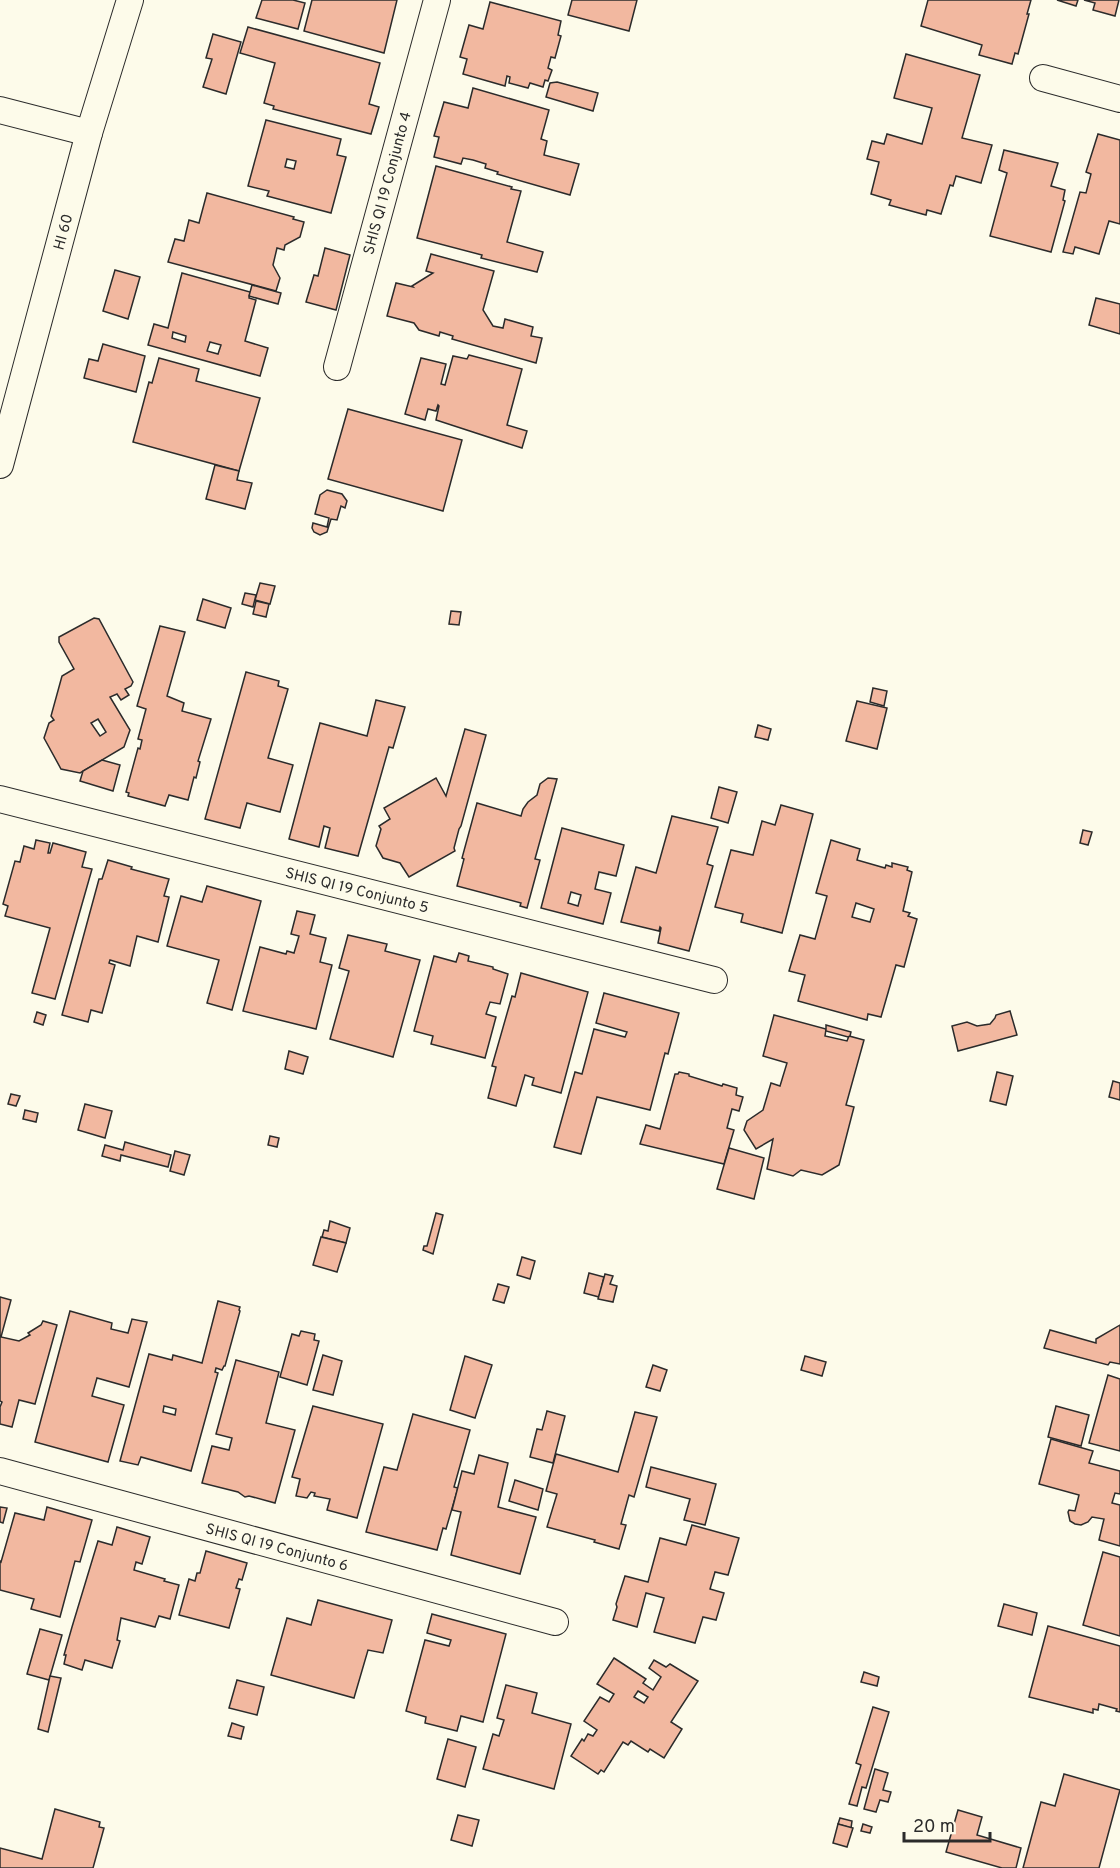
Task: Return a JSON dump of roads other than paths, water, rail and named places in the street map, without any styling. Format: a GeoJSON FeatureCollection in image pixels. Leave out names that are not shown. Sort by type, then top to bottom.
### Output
{"type":"FeatureCollection","features":[{"type":"Feature","properties":{"kind":"street","name":"HI 60"},"geometry":{"type":"LineString","coordinates":[[0,465],[89,133],[130,0]]}},
{"type":"Feature","properties":{"kind":"street","name":"SHIS QI 19 Conjunto 4"},"geometry":{"type":"LineString","coordinates":[[337,367],[437,0]]}},
{"type":"Feature","properties":{"kind":"street"},"geometry":{"type":"LineString","coordinates":[[1043,78],[1120,99]]}},
{"type":"Feature","properties":{"kind":"street"},"geometry":{"type":"LineString","coordinates":[[0,110],[89,133]]}},
{"type":"Feature","properties":{"kind":"street","name":"SHIS QI 19 Conjunto 5"},"geometry":{"type":"LineString","coordinates":[[0,799],[714,980]]}},
{"type":"Feature","properties":{"kind":"street","name":"SHIS QI 19 Conjunto 6"},"geometry":{"type":"LineString","coordinates":[[0,1471],[555,1622]]}}]}
